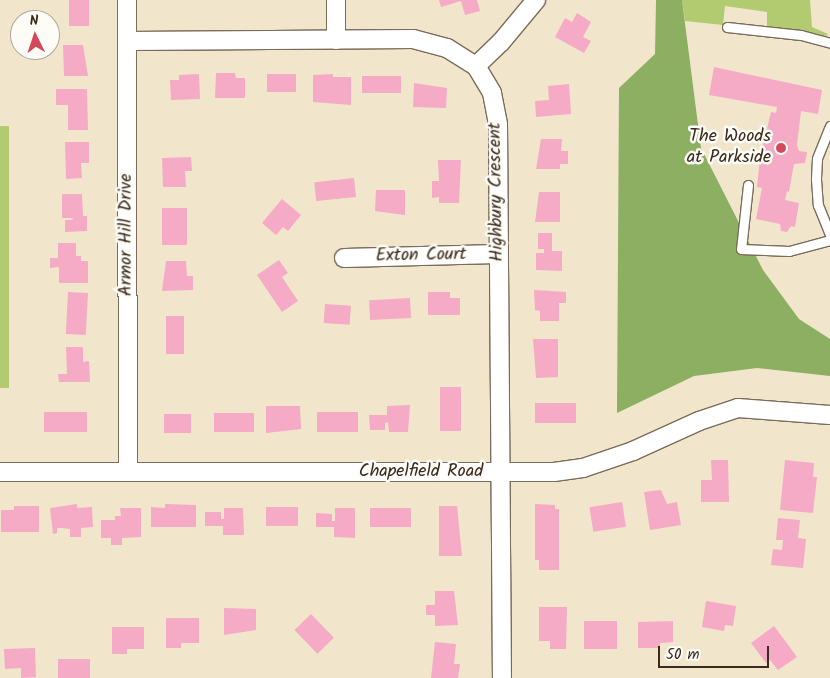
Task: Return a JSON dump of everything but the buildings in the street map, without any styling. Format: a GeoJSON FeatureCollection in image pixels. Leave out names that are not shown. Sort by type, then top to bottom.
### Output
{"type":"FeatureCollection","features":[{"type":"Feature","properties":{"kind":"street","name":"Armor Hill Drive"},"geometry":{"type":"LineString","coordinates":[[127,0],[128,471]]}},
{"type":"Feature","properties":{"kind":"street"},"geometry":{"type":"LineString","coordinates":[[336,0],[336,40]]}},
{"type":"Feature","properties":{"kind":"street"},"geometry":{"type":"LineString","coordinates":[[476,66],[502,42],[536,0]]}},
{"type":"Feature","properties":{"kind":"street","name":"Highbury Crescent"},"geometry":{"type":"LineString","coordinates":[[127,41],[413,39],[447,48],[476,66],[492,93],[498,124],[502,678]]}},
{"type":"Feature","properties":{"kind":"street","name":"Exton Court"},"geometry":{"type":"LineString","coordinates":[[344,258],[498,254]]}},
{"type":"Feature","properties":{"kind":"street","name":"Chapelfield Road"},"geometry":{"type":"LineString","coordinates":[[0,472],[501,472],[583,468],[738,408],[830,415]]}},
{"type":"Feature","properties":{"kind":"lane"},"geometry":{"type":"LineString","coordinates":[[727,27],[801,35],[830,42]]}},
{"type":"Feature","properties":{"kind":"lane"},"geometry":{"type":"LineString","coordinates":[[830,126],[818,159],[816,179],[818,205],[830,235]]}},
{"type":"Feature","properties":{"kind":"lane"},"geometry":{"type":"LineString","coordinates":[[748,185],[741,249],[789,251],[830,240]]}},
{"type":"Feature","properties":{"kind":"green space"},"geometry":{"type":"Polygon","coordinates":[[[656,0],[682,0],[701,148],[763,270],[799,319],[830,339],[830,376],[757,368],[694,376],[617,413],[619,88],[655,54],[656,0]]]}},
{"type":"Feature","properties":{"kind":"green space"},"geometry":{"type":"Polygon","coordinates":[[[682,0],[810,0],[812,27],[828,34],[826,36],[767,27],[767,12],[725,6],[723,25],[685,21],[682,0]]]}},
{"type":"Feature","properties":{"kind":"green space"},"geometry":{"type":"Polygon","coordinates":[[[0,126],[9,126],[9,388],[0,388],[0,126]]]}},
{"type":"Feature","properties":{"kind":"place","name":"The Woods at Parkside"},"geometry":{"type":"Point","coordinates":[781,148]}}]}
